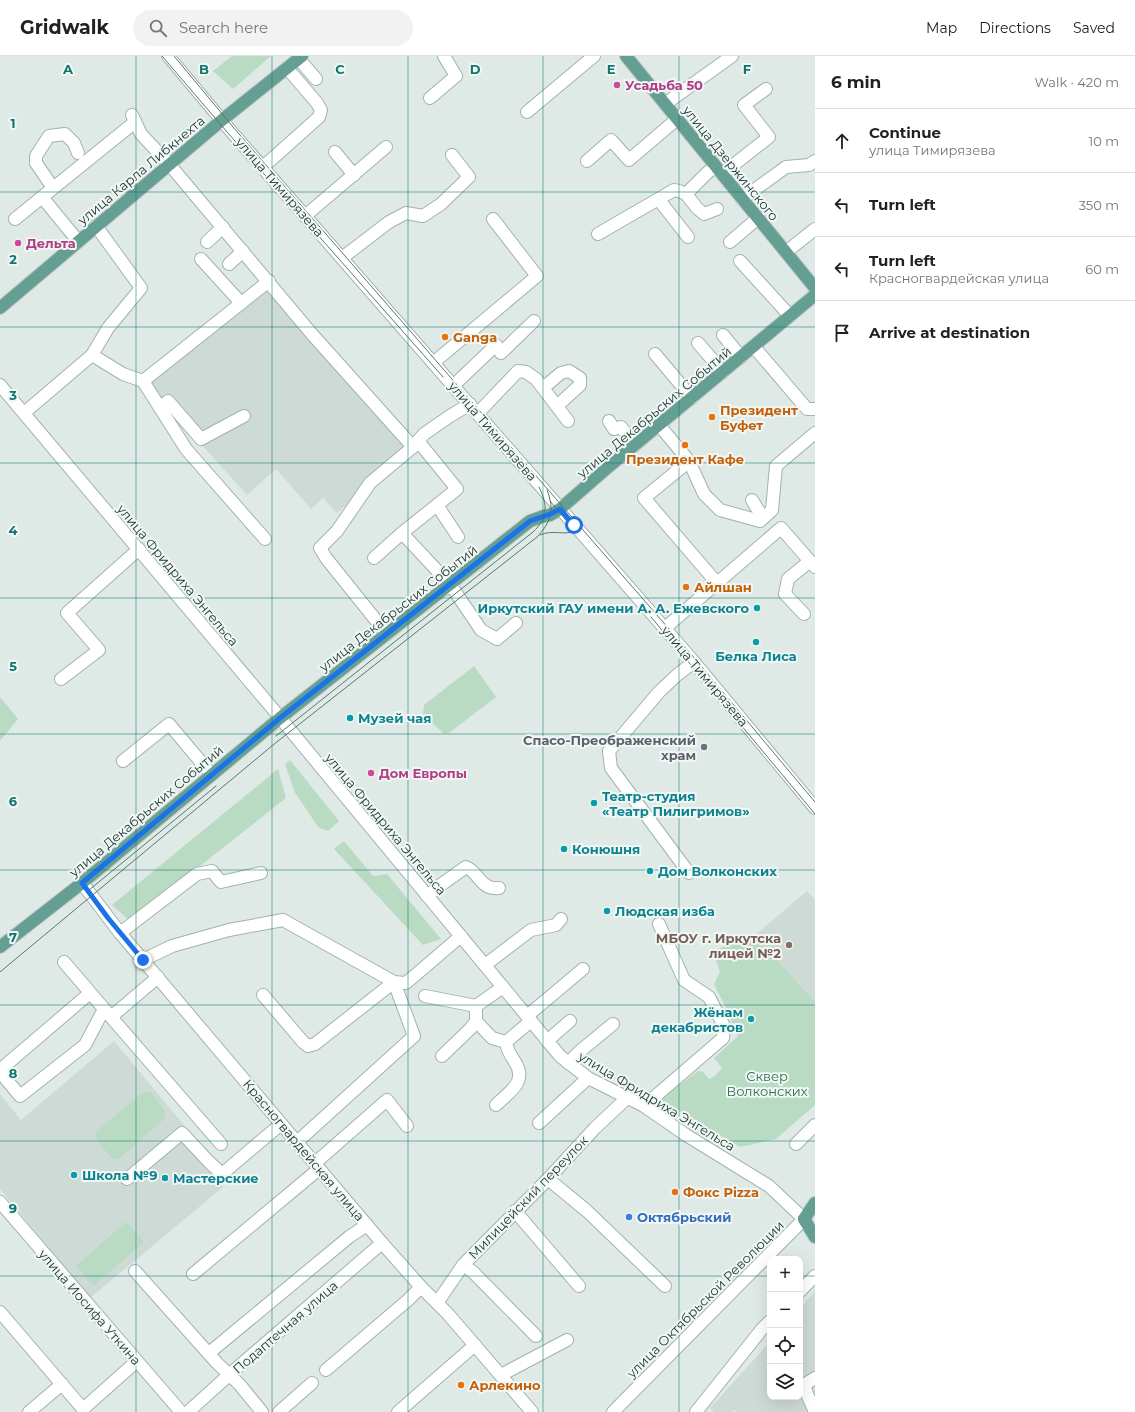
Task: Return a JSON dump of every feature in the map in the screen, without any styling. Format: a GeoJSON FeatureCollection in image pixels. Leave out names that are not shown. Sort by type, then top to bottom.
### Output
{"type":"FeatureCollection","features":[{"type":"Feature","properties":{"kind":"main road","name":"улица Дзержинского"},"geometry":{"type":"LineString","coordinates":[[626,56],[815,288]]}},
{"type":"Feature","properties":{"kind":"main road","name":"улица Карла Либкнехта"},"geometry":{"type":"LineString","coordinates":[[0,308],[169,164],[301,57]]}},
{"type":"Feature","properties":{"kind":"main road","name":"улица Декабрьских Событий"},"geometry":{"type":"LineString","coordinates":[[0,947],[82,883],[280,718],[530,521],[550,515],[560,509],[815,296]]}},
{"type":"Feature","properties":{"kind":"main road","name":"улица Октябрьской Революции"},"geometry":{"type":"LineString","coordinates":[[804,1219],[815,1203]]}},
{"type":"Feature","properties":{"kind":"main road","name":"улица Фридриха Энгельса"},"geometry":{"type":"LineString","coordinates":[[804,1219],[815,1225]]}},
{"type":"Feature","properties":{"kind":"main road","name":"улица Фридриха Энгельса"},"geometry":{"type":"LineString","coordinates":[[804,1219],[815,1237]]}},
{"type":"Feature","properties":{"kind":"street","name":"улица Тимирязева"},"geometry":{"type":"LineString","coordinates":[[168,56],[305,216],[665,628],[815,808]]}},
{"type":"Feature","properties":{"kind":"street"},"geometry":{"type":"LineString","coordinates":[[430,98],[456,76],[444,56]]}},
{"type":"Feature","properties":{"kind":"street"},"geometry":{"type":"LineString","coordinates":[[527,112],[594,56]]}},
{"type":"Feature","properties":{"kind":"street"},"geometry":{"type":"LineString","coordinates":[[665,104],[732,56]]}},
{"type":"Feature","properties":{"kind":"street"},"geometry":{"type":"LineString","coordinates":[[301,57],[316,79]]}},
{"type":"Feature","properties":{"kind":"street"},"geometry":{"type":"LineString","coordinates":[[263,167],[319,117],[321,110],[317,103],[287,68]]}},
{"type":"Feature","properties":{"kind":"street"},"geometry":{"type":"LineString","coordinates":[[686,194],[708,172],[719,170],[769,137],[744,105],[766,89]]}},
{"type":"Feature","properties":{"kind":"street"},"geometry":{"type":"LineString","coordinates":[[15,219],[134,119],[141,134],[169,164],[315,337],[457,489],[402,533],[374,558]]}},
{"type":"Feature","properties":{"kind":"street"},"geometry":{"type":"LineString","coordinates":[[586,161],[611,140],[629,160],[677,119]]}},
{"type":"Feature","properties":{"kind":"street"},"geometry":{"type":"LineString","coordinates":[[53,188],[36,163],[36,156],[44,143],[49,136],[65,134],[74,143],[78,153]]}},
{"type":"Feature","properties":{"kind":"street"},"geometry":{"type":"LineString","coordinates":[[305,216],[386,147]]}},
{"type":"Feature","properties":{"kind":"street"},"geometry":{"type":"LineString","coordinates":[[335,152],[354,175]]}},
{"type":"Feature","properties":{"kind":"street"},"geometry":{"type":"LineString","coordinates":[[342,258],[389,222],[406,213],[423,216],[441,204],[469,177],[452,155]]}},
{"type":"Feature","properties":{"kind":"street"},"geometry":{"type":"LineString","coordinates":[[742,199],[786,167],[809,165],[815,161]]}},
{"type":"Feature","properties":{"kind":"street"},"geometry":{"type":"LineString","coordinates":[[598,234],[674,190],[679,190],[686,194],[704,214],[717,209]]}},
{"type":"Feature","properties":{"kind":"street"},"geometry":{"type":"LineString","coordinates":[[42,197],[78,241]]}},
{"type":"Feature","properties":{"kind":"street"},"geometry":{"type":"LineString","coordinates":[[659,200],[688,237]]}},
{"type":"Feature","properties":{"kind":"street"},"geometry":{"type":"LineString","coordinates":[[730,242],[758,218]]}},
{"type":"Feature","properties":{"kind":"street"},"geometry":{"type":"LineString","coordinates":[[433,363],[537,276],[494,219]]}},
{"type":"Feature","properties":{"kind":"street"},"geometry":{"type":"LineString","coordinates":[[24,413],[92,355],[108,328],[141,288],[96,226]]}},
{"type":"Feature","properties":{"kind":"street"},"geometry":{"type":"LineString","coordinates":[[207,242],[223,227]]}},
{"type":"Feature","properties":{"kind":"street"},"geometry":{"type":"LineString","coordinates":[[786,252],[815,229]]}},
{"type":"Feature","properties":{"kind":"street"},"geometry":{"type":"LineString","coordinates":[[229,264],[243,251]]}},
{"type":"Feature","properties":{"kind":"street"},"geometry":{"type":"LineString","coordinates":[[201,259],[241,304]]}},
{"type":"Feature","properties":{"kind":"street"},"geometry":{"type":"LineString","coordinates":[[740,261],[790,316]]}},
{"type":"Feature","properties":{"kind":"street"},"geometry":{"type":"LineString","coordinates":[[143,381],[269,281]]}},
{"type":"Feature","properties":{"kind":"street"},"geometry":{"type":"LineString","coordinates":[[454,385],[496,345],[501,353],[534,321]]}},
{"type":"Feature","properties":{"kind":"street"},"geometry":{"type":"LineString","coordinates":[[723,335],[741,357]]}},
{"type":"Feature","properties":{"kind":"street"},"geometry":{"type":"LineString","coordinates":[[698,342],[723,372]]}},
{"type":"Feature","properties":{"kind":"street"},"geometry":{"type":"LineString","coordinates":[[754,347],[807,409],[815,409]]}},
{"type":"Feature","properties":{"kind":"street"},"geometry":{"type":"LineString","coordinates":[[655,354],[692,398]]}},
{"type":"Feature","properties":{"kind":"street"},"geometry":{"type":"LineString","coordinates":[[92,355],[123,374],[143,381],[186,449],[265,539]]}},
{"type":"Feature","properties":{"kind":"street"},"geometry":{"type":"LineString","coordinates":[[387,634],[326,558],[320,548],[337,531],[370,482],[416,444],[424,434],[450,416],[474,408],[518,371],[526,372],[536,379],[568,421]]}},
{"type":"Feature","properties":{"kind":"street"},"geometry":{"type":"LineString","coordinates":[[544,388],[561,373],[569,371],[580,378],[580,385],[556,406]]}},
{"type":"Feature","properties":{"kind":"street","name":"улица Фридриха Энгельса"},"geometry":{"type":"LineString","coordinates":[[0,385],[280,718],[547,1041],[568,1063],[588,1078],[644,1106],[686,1135],[769,1186],[804,1219]]}},
{"type":"Feature","properties":{"kind":"street"},"geometry":{"type":"LineString","coordinates":[[160,408],[168,401],[201,439],[244,416]]}},
{"type":"Feature","properties":{"kind":"street"},"geometry":{"type":"LineString","coordinates":[[609,422],[614,428],[621,427],[635,445]]}},
{"type":"Feature","properties":{"kind":"street"},"geometry":{"type":"LineString","coordinates":[[659,425],[689,461],[704,494],[720,510],[760,521],[772,510],[776,466],[815,433]]}},
{"type":"Feature","properties":{"kind":"street"},"geometry":{"type":"LineString","coordinates":[[682,466],[644,498],[717,583]]}},
{"type":"Feature","properties":{"kind":"street"},"geometry":{"type":"LineString","coordinates":[[752,500],[763,518]]}},
{"type":"Feature","properties":{"kind":"street"},"geometry":{"type":"LineString","coordinates":[[437,505],[458,537]]}},
{"type":"Feature","properties":{"kind":"street"},"geometry":{"type":"LineString","coordinates":[[665,628],[705,602],[717,583],[781,528],[812,564],[788,579],[785,594],[804,614]]}},
{"type":"Feature","properties":{"kind":"street"},"geometry":{"type":"LineString","coordinates":[[402,533],[445,579],[448,587],[481,630],[497,639],[516,623]]}},
{"type":"Feature","properties":{"kind":"street"},"geometry":{"type":"LineString","coordinates":[[62,679],[100,650],[67,613],[139,549]]}},
{"type":"Feature","properties":{"kind":"street"},"geometry":{"type":"LineString","coordinates":[[689,873],[611,768],[609,751],[659,692],[694,662]]}},
{"type":"Feature","properties":{"kind":"street"},"geometry":{"type":"LineString","coordinates":[[123,761],[169,724],[206,768]]}},
{"type":"Feature","properties":{"kind":"street"},"geometry":{"type":"LineString","coordinates":[[427,896],[448,879],[466,868],[470,869],[479,881],[487,886],[492,889],[499,888]]}},
{"type":"Feature","properties":{"kind":"street"},"geometry":{"type":"LineString","coordinates":[[120,932],[197,874],[212,871],[221,882],[261,873]]}},
{"type":"Feature","properties":{"kind":"street","name":"Красногвардейская улица"},"geometry":{"type":"LineString","coordinates":[[82,883],[143,960],[382,1243],[475,1345],[532,1412]]}},
{"type":"Feature","properties":{"kind":"street"},"geometry":{"type":"LineString","coordinates":[[485,965],[531,930],[556,925],[561,919]]}},
{"type":"Feature","properties":{"kind":"street"},"geometry":{"type":"LineString","coordinates":[[143,960],[172,946],[229,930],[283,920],[394,982],[406,983],[461,936]]}},
{"type":"Feature","properties":{"kind":"street"},"geometry":{"type":"LineString","coordinates":[[644,1106],[723,1038],[724,1026],[709,996],[684,980],[659,924]]}},
{"type":"Feature","properties":{"kind":"street"},"geometry":{"type":"LineString","coordinates":[[64,962],[221,1144]]}},
{"type":"Feature","properties":{"kind":"street"},"geometry":{"type":"LineString","coordinates":[[506,1042],[583,969]]}},
{"type":"Feature","properties":{"kind":"street"},"geometry":{"type":"LineString","coordinates":[[90,993],[0,1071],[20,1096],[85,1045],[107,1013],[158,977]]}},
{"type":"Feature","properties":{"kind":"street"},"geometry":{"type":"LineString","coordinates":[[263,995],[308,1046],[315,1044],[394,982]]}},
{"type":"Feature","properties":{"kind":"street"},"geometry":{"type":"LineString","coordinates":[[297,1142],[414,1036],[394,982]]}},
{"type":"Feature","properties":{"kind":"street"},"geometry":{"type":"LineString","coordinates":[[425,996],[476,1006],[503,987]]}},
{"type":"Feature","properties":{"kind":"street"},"geometry":{"type":"LineString","coordinates":[[442,1056],[471,1028],[476,1021],[476,1006]]}},
{"type":"Feature","properties":{"kind":"street"},"geometry":{"type":"LineString","coordinates":[[476,1021],[492,1038],[506,1042]]}},
{"type":"Feature","properties":{"kind":"street"},"geometry":{"type":"LineString","coordinates":[[547,1041],[570,1021]]}},
{"type":"Feature","properties":{"kind":"street"},"geometry":{"type":"LineString","coordinates":[[568,1063],[613,1024]]}},
{"type":"Feature","properties":{"kind":"street"},"geometry":{"type":"LineString","coordinates":[[496,1105],[518,1082],[520,1074],[517,1065],[507,1049],[506,1042]]}},
{"type":"Feature","properties":{"kind":"street"},"geometry":{"type":"LineString","coordinates":[[539,1123],[588,1078]]}},
{"type":"Feature","properties":{"kind":"street","name":"Милицейский переулок"},"geometry":{"type":"LineString","coordinates":[[437,1303],[463,1265],[548,1179],[595,1128],[627,1098]]}},
{"type":"Feature","properties":{"kind":"street"},"geometry":{"type":"LineString","coordinates":[[193,1274],[317,1166],[387,1100],[407,1126]]}},
{"type":"Feature","properties":{"kind":"street"},"geometry":{"type":"LineString","coordinates":[[127,1179],[182,1134],[222,1174],[281,1124]]}},
{"type":"Feature","properties":{"kind":"street"},"geometry":{"type":"LineString","coordinates":[[796,1144],[815,1125]]}},
{"type":"Feature","properties":{"kind":"street"},"geometry":{"type":"LineString","coordinates":[[548,1179],[587,1211],[665,1286]]}},
{"type":"Feature","properties":{"kind":"street","name":"улица Иосифа Уткина"},"geometry":{"type":"LineString","coordinates":[[0,1202],[181,1412]]}},
{"type":"Feature","properties":{"kind":"street"},"geometry":{"type":"LineString","coordinates":[[515,1211],[579,1286]]}},
{"type":"Feature","properties":{"kind":"street","name":"улица Октябрьской Революции"},"geometry":{"type":"LineString","coordinates":[[613,1412],[804,1219]]}},
{"type":"Feature","properties":{"kind":"street"},"geometry":{"type":"LineString","coordinates":[[209,1353],[349,1237],[367,1224]]}},
{"type":"Feature","properties":{"kind":"street","name":"Подаптечная улица"},"geometry":{"type":"LineString","coordinates":[[188,1412],[382,1243]]}},
{"type":"Feature","properties":{"kind":"street"},"geometry":{"type":"LineString","coordinates":[[463,1265],[473,1272],[536,1336]]}},
{"type":"Feature","properties":{"kind":"street"},"geometry":{"type":"LineString","coordinates":[[135,1271],[217,1363],[240,1385],[262,1412]]}},
{"type":"Feature","properties":{"kind":"street"},"geometry":{"type":"LineString","coordinates":[[803,1288],[815,1276]]}},
{"type":"Feature","properties":{"kind":"street"},"geometry":{"type":"LineString","coordinates":[[326,1370],[421,1287]]}},
{"type":"Feature","properties":{"kind":"street"},"geometry":{"type":"LineString","coordinates":[[0,1312],[82,1409],[138,1362]]}},
{"type":"Feature","properties":{"kind":"street"},"geometry":{"type":"LineString","coordinates":[[696,1412],[767,1324]]}},
{"type":"Feature","properties":{"kind":"street"},"geometry":{"type":"LineString","coordinates":[[501,1375],[567,1340]]}},
{"type":"Feature","properties":{"kind":"street"},"geometry":{"type":"LineString","coordinates":[[398,1412],[475,1345]]}},
{"type":"Feature","properties":{"kind":"street"},"geometry":{"type":"LineString","coordinates":[[815,1378],[804,1384],[815,1412]]}},
{"type":"Feature","properties":{"kind":"street"},"geometry":{"type":"LineString","coordinates":[[279,1412],[312,1383]]}},
{"type":"Feature","properties":{"kind":"street"},"geometry":{"type":"LineString","coordinates":[[28,1412],[62,1384]]}},
{"type":"Feature","properties":{"kind":"shaded area"},"geometry":{"type":"Polygon","coordinates":[[[263,278],[413,445],[337,513],[323,498],[311,509],[276,469],[247,495],[146,383],[263,278]]]}},
{"type":"Feature","properties":{"kind":"shaded area","name":"МБОУ г. Иркутска лицей №2"},"geometry":{"type":"Polygon","coordinates":[[[807,891],[815,900],[815,1002],[772,954],[753,937],[807,891]]]}},
{"type":"Feature","properties":{"kind":"shaded area"},"geometry":{"type":"Polygon","coordinates":[[[114,1041],[212,1159],[205,1166],[223,1187],[90,1298],[0,1189],[0,1094],[21,1120],[114,1041]]]}},
{"type":"Feature","properties":{"kind":"shaded area"},"geometry":{"type":"Polygon","coordinates":[[[815,1292],[815,1412],[737,1412],[735,1410],[732,1412],[714,1412],[710,1408],[767,1345],[767,1400],[803,1400],[803,1305],[815,1292]]]}},
{"type":"Feature","properties":{"kind":"green space"},"geometry":{"type":"Polygon","coordinates":[[[232,56],[271,56],[233,89],[213,71],[232,56]]]}},
{"type":"Feature","properties":{"kind":"green space"},"geometry":{"type":"Polygon","coordinates":[[[474,666],[496,697],[449,733],[444,734],[423,714],[424,705],[474,666]]]}},
{"type":"Feature","properties":{"kind":"green space"},"geometry":{"type":"Polygon","coordinates":[[[0,697],[18,719],[0,741],[0,697]]]}},
{"type":"Feature","properties":{"kind":"green space"},"geometry":{"type":"Polygon","coordinates":[[[290,760],[339,821],[328,831],[319,828],[295,793],[285,764],[290,760]]]}},
{"type":"Feature","properties":{"kind":"green space"},"geometry":{"type":"Polygon","coordinates":[[[278,769],[286,798],[130,921],[112,905],[278,769]]]}},
{"type":"Feature","properties":{"kind":"green space"},"geometry":{"type":"Polygon","coordinates":[[[344,841],[373,876],[387,874],[441,939],[423,945],[334,849],[344,841]]]}},
{"type":"Feature","properties":{"kind":"green space","name":"Сквер Волконских"},"geometry":{"type":"Polygon","coordinates":[[[753,937],[772,954],[815,1002],[815,1105],[776,1139],[740,1147],[662,1102],[661,1099],[698,1071],[703,1072],[709,1079],[715,1076],[722,1068],[714,1058],[738,1036],[732,1028],[731,1018],[714,984],[720,972],[713,951],[753,937]]]}},
{"type":"Feature","properties":{"kind":"green space"},"geometry":{"type":"Polygon","coordinates":[[[150,1092],[165,1110],[165,1118],[120,1158],[112,1159],[96,1139],[95,1133],[142,1093],[150,1092]]]}},
{"type":"Feature","properties":{"kind":"green space"},"geometry":{"type":"Polygon","coordinates":[[[126,1222],[144,1242],[94,1286],[76,1266],[126,1222]]]}},
{"type":"Feature","properties":{"kind":"tram line"},"geometry":{"type":"LineString","coordinates":[[162,56],[443,377]]}},
{"type":"Feature","properties":{"kind":"tram line"},"geometry":{"type":"LineString","coordinates":[[174,56],[233,127],[696,660],[815,802]]}},
{"type":"Feature","properties":{"kind":"tram line"},"geometry":{"type":"LineString","coordinates":[[493,434],[517,463]]}},
{"type":"Feature","properties":{"kind":"tram line"},"geometry":{"type":"LineString","coordinates":[[276,736],[533,532],[542,522],[545,511],[544,500],[539,487]]}},
{"type":"Feature","properties":{"kind":"tram line"},"geometry":{"type":"LineString","coordinates":[[0,972],[273,745],[537,537],[546,526],[550,515],[551,504],[547,490]]}},
{"type":"Feature","properties":{"kind":"tram line"},"geometry":{"type":"LineString","coordinates":[[550,501],[575,531]]}},
{"type":"Feature","properties":{"kind":"tram line"},"geometry":{"type":"LineString","coordinates":[[540,535],[545,533],[567,533],[575,531]]}},
{"type":"Feature","properties":{"kind":"tram line"},"geometry":{"type":"LineString","coordinates":[[651,617],[815,814]]}},
{"type":"Feature","properties":{"kind":"tram line"},"geometry":{"type":"LineString","coordinates":[[89,890],[216,786]]}},
{"type":"Feature","properties":{"kind":"place","name":"Усадьба 50"},"geometry":{"type":"Point","coordinates":[617,85]}},
{"type":"Feature","properties":{"kind":"place","name":"Дельта"},"geometry":{"type":"Point","coordinates":[18,243]}},
{"type":"Feature","properties":{"kind":"place","name":"Ganga"},"geometry":{"type":"Point","coordinates":[445,337]}},
{"type":"Feature","properties":{"kind":"place","name":"Президент Буфет"},"geometry":{"type":"Point","coordinates":[712,417]}},
{"type":"Feature","properties":{"kind":"place","name":"Президент Кафе"},"geometry":{"type":"Point","coordinates":[685,445]}},
{"type":"Feature","properties":{"kind":"place","name":"Айлшан"},"geometry":{"type":"Point","coordinates":[686,587]}},
{"type":"Feature","properties":{"kind":"place","name":"Иркутский ГАУ имени А. А. Ежевского"},"geometry":{"type":"Point","coordinates":[757,608]}},
{"type":"Feature","properties":{"kind":"place","name":"Белка Лиса"},"geometry":{"type":"Point","coordinates":[756,642]}},
{"type":"Feature","properties":{"kind":"place","name":"Музей чая"},"geometry":{"type":"Point","coordinates":[350,718]}},
{"type":"Feature","properties":{"kind":"place","name":"Спасо-Преображенский храм"},"geometry":{"type":"Point","coordinates":[704,747]}},
{"type":"Feature","properties":{"kind":"place","name":"Дом Европы"},"geometry":{"type":"Point","coordinates":[371,773]}},
{"type":"Feature","properties":{"kind":"place","name":"Театр-студия «Театр Пилигримов»"},"geometry":{"type":"Point","coordinates":[594,803]}},
{"type":"Feature","properties":{"kind":"place","name":"Конюшня"},"geometry":{"type":"Point","coordinates":[564,849]}},
{"type":"Feature","properties":{"kind":"place","name":"Дом Волконских"},"geometry":{"type":"Point","coordinates":[650,871]}},
{"type":"Feature","properties":{"kind":"place","name":"Людская изба"},"geometry":{"type":"Point","coordinates":[607,911]}},
{"type":"Feature","properties":{"kind":"place","name":"МБОУ г. Иркутска лицей №2"},"geometry":{"type":"Point","coordinates":[789,945]}},
{"type":"Feature","properties":{"kind":"place","name":"Жёнам декабристов"},"geometry":{"type":"Point","coordinates":[751,1019]}},
{"type":"Feature","properties":{"kind":"place","name":"Школа №9"},"geometry":{"type":"Point","coordinates":[74,1175]}},
{"type":"Feature","properties":{"kind":"place","name":"Мастерские"},"geometry":{"type":"Point","coordinates":[165,1178]}},
{"type":"Feature","properties":{"kind":"place","name":"Фокс Pizza"},"geometry":{"type":"Point","coordinates":[675,1192]}},
{"type":"Feature","properties":{"kind":"place","name":"Октябрьский"},"geometry":{"type":"Point","coordinates":[629,1217]}},
{"type":"Feature","properties":{"kind":"place","name":"Арлекино"},"geometry":{"type":"Point","coordinates":[461,1385]}},
{"type":"Feature","properties":{"kind":"route"},"geometry":{"type":"LineString","coordinates":[[143,960],[108,918],[82,883],[280,718],[530,521],[550,515],[560,509],[574,525]]}}]}
